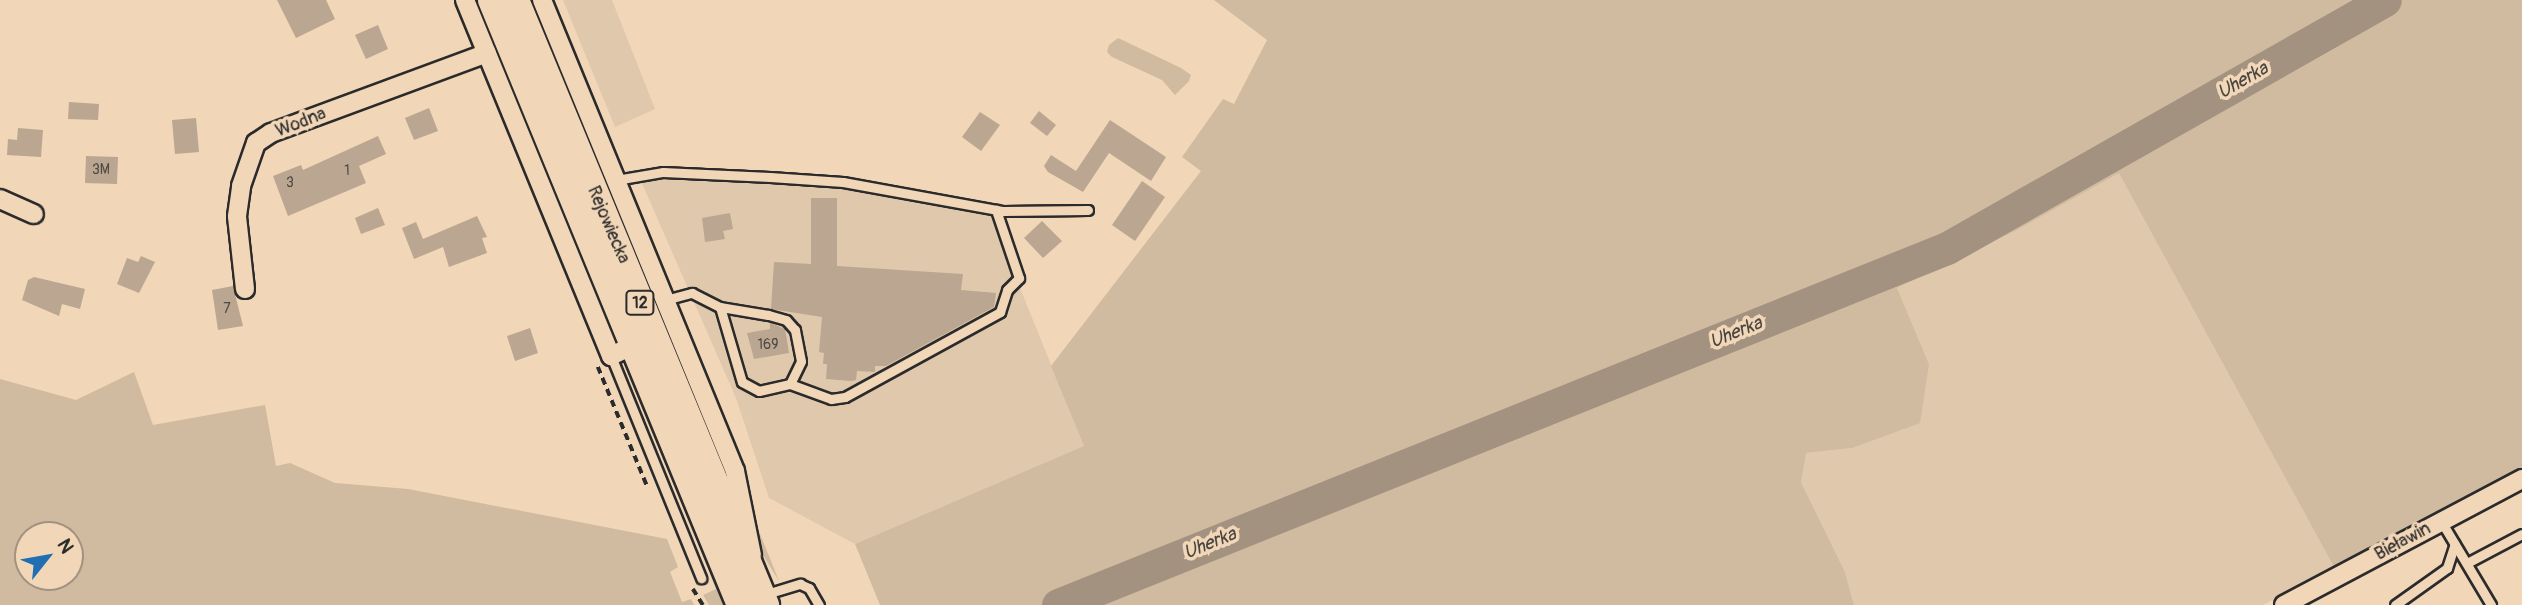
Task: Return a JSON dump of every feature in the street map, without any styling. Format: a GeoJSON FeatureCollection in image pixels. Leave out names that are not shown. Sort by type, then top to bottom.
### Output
{"type":"FeatureCollection","features":[{"type":"Feature","properties":{"kind":"highway","name":"Rejowiecka"},"geometry":{"type":"LineString","coordinates":[[492,0],[622,350],[755,595]]}},
{"type":"Feature","properties":{"kind":"highway","name":"Rejowiecka"},"geometry":{"type":"LineString","coordinates":[[515,0],[755,595]]}},
{"type":"Feature","properties":{"kind":"street"},"geometry":{"type":"LineString","coordinates":[[465,0],[622,350]]}},
{"type":"Feature","properties":{"kind":"street"},"geometry":{"type":"LineString","coordinates":[[542,0],[735,471],[748,517],[755,595]]}},
{"type":"Feature","properties":{"kind":"street","name":"Wodna"},"geometry":{"type":"LineString","coordinates":[[244,289],[237,216],[241,186],[256,143],[271,133],[487,53]]}},
{"type":"Feature","properties":{"kind":"street"},"geometry":{"type":"LineString","coordinates":[[0,200],[34,214]]}},
{"type":"Feature","properties":{"kind":"street","name":"Bieławin"},"geometry":{"type":"LineString","coordinates":[[2284,605],[2522,479]]}},
{"type":"Feature","properties":{"kind":"lane"},"geometry":{"type":"LineString","coordinates":[[616,180],[663,172],[831,181],[996,210],[1032,214],[1088,210]]}},
{"type":"Feature","properties":{"kind":"lane"},"geometry":{"type":"LineString","coordinates":[[720,307],[742,382],[759,391],[790,384],[831,399],[845,397],[1000,312],[1007,290],[1019,278],[996,210]]}},
{"type":"Feature","properties":{"kind":"lane"},"geometry":{"type":"LineString","coordinates":[[665,300],[692,293],[720,307],[786,320],[795,330],[801,360],[790,384]]}},
{"type":"Feature","properties":{"kind":"lane"},"geometry":{"type":"LineString","coordinates":[[622,350],[701,578]]}},
{"type":"Feature","properties":{"kind":"lane"},"geometry":{"type":"LineString","coordinates":[[2441,521],[2491,605]]}},
{"type":"Feature","properties":{"kind":"lane"},"geometry":{"type":"LineString","coordinates":[[2467,563],[2522,534]]}},
{"type":"Feature","properties":{"kind":"lane"},"geometry":{"type":"LineString","coordinates":[[2396,605],[2447,568],[2455,544]]}},
{"type":"Feature","properties":{"kind":"lane"},"geometry":{"type":"LineString","coordinates":[[755,595],[800,584],[809,588],[818,605]]}},
{"type":"Feature","properties":{"kind":"shaded area"},"geometry":{"type":"Polygon","coordinates":[[[469,0],[480,0],[616,334],[614,340],[469,0]]]}},
{"type":"Feature","properties":{"kind":"shaded area"},"geometry":{"type":"Polygon","coordinates":[[[563,0],[612,0],[655,109],[615,127],[563,0]]]}},
{"type":"Feature","properties":{"kind":"shaded area"},"geometry":{"type":"Polygon","coordinates":[[[1214,0],[2522,0],[2522,468],[2334,567],[2119,173],[2015,231],[1897,288],[1929,364],[1920,423],[1852,448],[1806,453],[1801,482],[1845,572],[1854,605],[880,605],[855,544],[1084,446],[1051,366],[1201,171],[1182,157],[1223,99],[1234,104],[1267,40],[1214,0]]]}},
{"type":"Feature","properties":{"kind":"shaded area"},"geometry":{"type":"Polygon","coordinates":[[[1118,38],[1181,68],[1191,75],[1189,81],[1175,95],[1162,80],[1112,57],[1107,52],[1109,45],[1118,38]]]}},
{"type":"Feature","properties":{"kind":"shaded area"},"geometry":{"type":"Polygon","coordinates":[[[2119,172],[2334,567],[2263,605],[1854,605],[1845,572],[1801,482],[1805,453],[1852,448],[1929,364],[1897,288],[2015,231],[2119,172]]]}},
{"type":"Feature","properties":{"kind":"shaded area"},"geometry":{"type":"Polygon","coordinates":[[[662,175],[843,187],[990,214],[1084,446],[855,544],[769,498],[736,398],[641,181],[662,175]]]}},
{"type":"Feature","properties":{"kind":"shaded area"},"geometry":{"type":"Polygon","coordinates":[[[627,364],[729,605],[709,605],[703,595],[716,589],[627,364]]]}},
{"type":"Feature","properties":{"kind":"shaded area"},"geometry":{"type":"Polygon","coordinates":[[[134,372],[153,425],[265,405],[276,466],[290,463],[335,483],[408,489],[667,539],[678,567],[670,572],[682,602],[691,599],[694,605],[0,605],[0,379],[76,400],[134,372]]]}},
{"type":"Feature","properties":{"kind":"shaded area"},"geometry":{"type":"Polygon","coordinates":[[[754,519],[779,581],[763,555],[754,519]]]}},
{"type":"Feature","properties":{"kind":"building"},"geometry":{"type":"Polygon","coordinates":[[[277,0],[326,0],[335,19],[296,38],[277,0]]]}},
{"type":"Feature","properties":{"kind":"building"},"geometry":{"type":"Polygon","coordinates":[[[378,25],[388,49],[366,59],[355,35],[378,25]]]}},
{"type":"Feature","properties":{"kind":"building"},"geometry":{"type":"Polygon","coordinates":[[[69,102],[99,104],[98,120],[68,119],[69,102]]]}},
{"type":"Feature","properties":{"kind":"building"},"geometry":{"type":"Polygon","coordinates":[[[429,108],[438,131],[414,140],[405,118],[429,108]]]}},
{"type":"Feature","properties":{"kind":"building"},"geometry":{"type":"Polygon","coordinates":[[[1039,111],[1056,125],[1047,136],[1030,123],[1039,111]]]}},
{"type":"Feature","properties":{"kind":"building"},"geometry":{"type":"Polygon","coordinates":[[[980,112],[1000,125],[981,151],[962,137],[980,112]]]}},
{"type":"Feature","properties":{"kind":"building"},"geometry":{"type":"Polygon","coordinates":[[[196,118],[199,152],[175,154],[172,120],[196,118]]]}},
{"type":"Feature","properties":{"kind":"building"},"geometry":{"type":"Polygon","coordinates":[[[1110,120],[1166,157],[1151,181],[1109,153],[1083,192],[1048,172],[1044,166],[1051,155],[1076,171],[1110,120]]]}},
{"type":"Feature","properties":{"kind":"building"},"geometry":{"type":"Polygon","coordinates":[[[18,128],[43,130],[41,157],[7,155],[8,139],[17,140],[18,128]]]}},
{"type":"Feature","properties":{"kind":"building"},"geometry":{"type":"Polygon","coordinates":[[[378,136],[386,154],[359,166],[366,183],[288,216],[273,176],[301,165],[303,170],[378,136]]]}},
{"type":"Feature","properties":{"kind":"building"},"geometry":{"type":"Polygon","coordinates":[[[86,156],[118,157],[117,184],[85,183],[86,156]]]}},
{"type":"Feature","properties":{"kind":"building"},"geometry":{"type":"Polygon","coordinates":[[[1142,181],[1165,197],[1135,241],[1112,225],[1142,181]]]}},
{"type":"Feature","properties":{"kind":"building"},"geometry":{"type":"Polygon","coordinates":[[[811,198],[837,198],[837,266],[963,274],[961,290],[996,293],[994,307],[886,366],[875,366],[875,372],[857,371],[856,380],[851,381],[826,379],[827,364],[823,364],[824,353],[819,352],[822,317],[771,309],[774,262],[811,264],[811,198]]]}},
{"type":"Feature","properties":{"kind":"building"},"geometry":{"type":"Polygon","coordinates":[[[378,208],[385,225],[361,234],[355,218],[378,208]]]}},
{"type":"Feature","properties":{"kind":"building"},"geometry":{"type":"Polygon","coordinates":[[[730,213],[733,229],[723,231],[725,239],[705,242],[702,218],[730,213]]]}},
{"type":"Feature","properties":{"kind":"building"},"geometry":{"type":"Polygon","coordinates":[[[477,216],[487,237],[482,238],[487,253],[449,267],[443,247],[414,259],[402,228],[416,222],[423,239],[477,216]]]}},
{"type":"Feature","properties":{"kind":"building"},"geometry":{"type":"Polygon","coordinates":[[[1042,221],[1062,241],[1043,258],[1024,238],[1042,221]]]}},
{"type":"Feature","properties":{"kind":"building"},"geometry":{"type":"Polygon","coordinates":[[[141,256],[155,262],[139,293],[117,284],[127,258],[138,262],[141,256]]]}},
{"type":"Feature","properties":{"kind":"building"},"geometry":{"type":"Polygon","coordinates":[[[34,277],[85,289],[80,309],[62,304],[59,316],[22,300],[28,280],[34,277]]]}},
{"type":"Feature","properties":{"kind":"building"},"geometry":{"type":"Polygon","coordinates":[[[233,286],[243,326],[218,330],[212,290],[233,286]]]}},
{"type":"Feature","properties":{"kind":"building"},"geometry":{"type":"Polygon","coordinates":[[[770,323],[785,329],[789,353],[754,359],[747,333],[770,329],[770,323]]]}},
{"type":"Feature","properties":{"kind":"building"},"geometry":{"type":"Polygon","coordinates":[[[530,328],[538,353],[515,361],[507,336],[530,328]]]}},
{"type":"Feature","properties":{"kind":"waterway","name":"Uherka"},"geometry":{"type":"LineString","coordinates":[[1058,605],[1947,248],[2385,0]]}}]}
